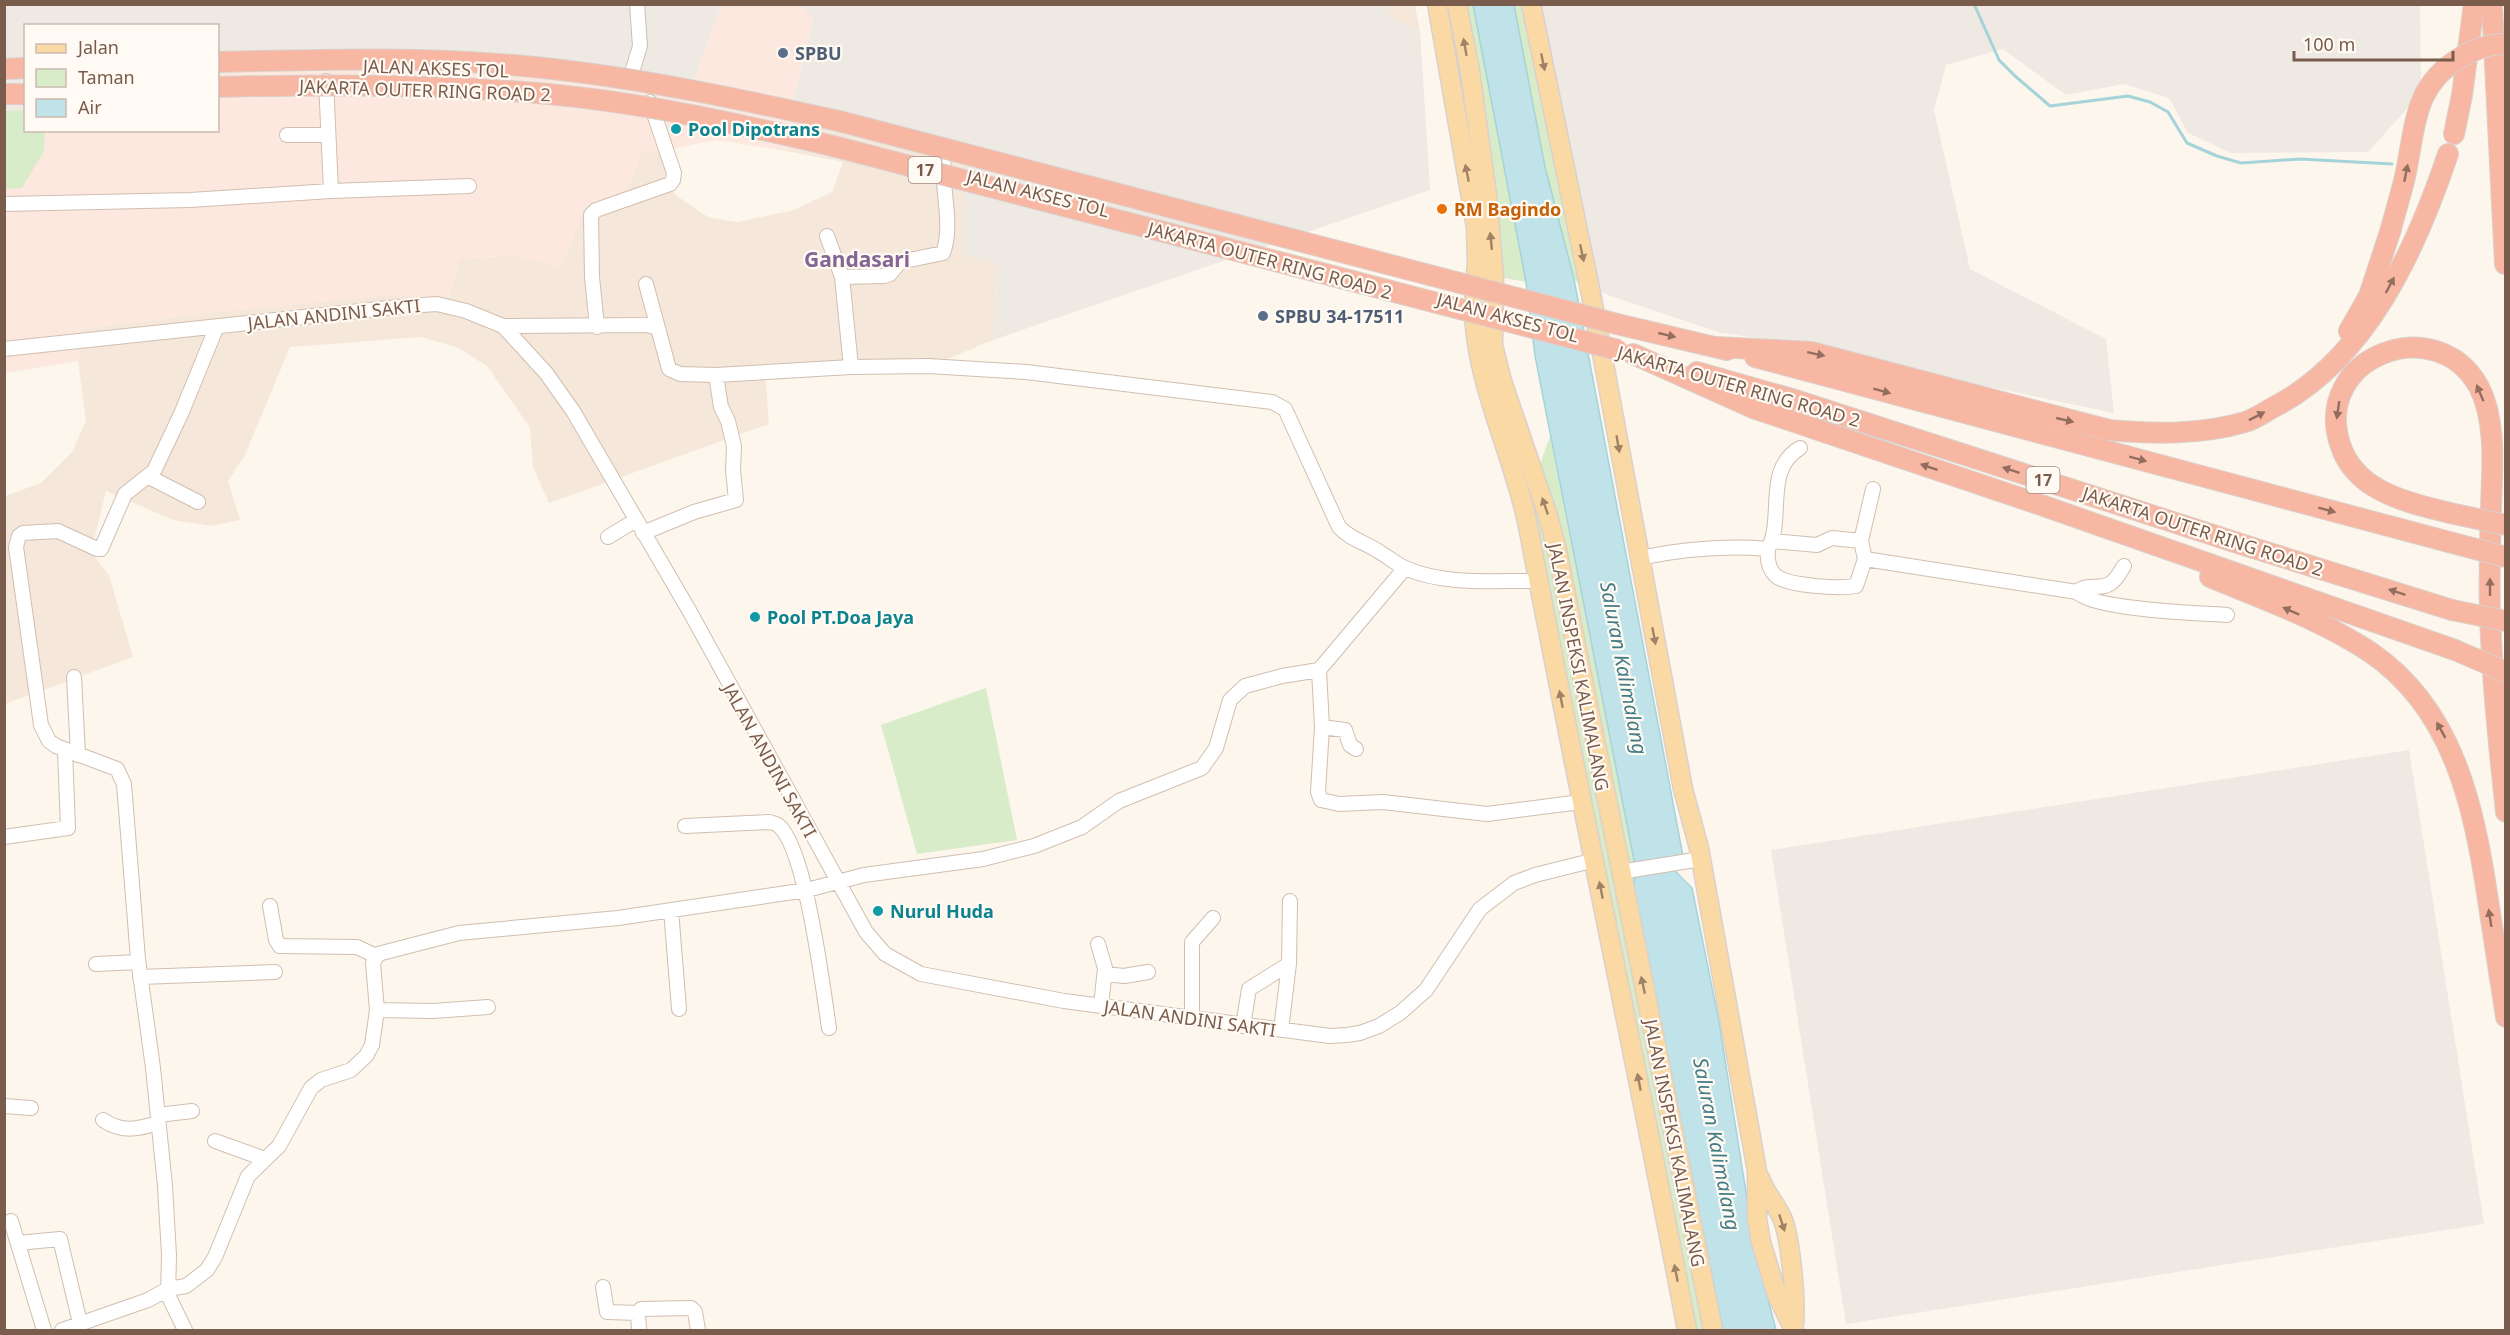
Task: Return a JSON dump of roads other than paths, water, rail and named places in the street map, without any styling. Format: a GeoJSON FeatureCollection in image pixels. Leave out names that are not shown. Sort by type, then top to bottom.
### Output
{"type":"FeatureCollection","features":[{"type":"Feature","properties":{"kind":"highway"},"geometry":{"type":"LineString","coordinates":[[2454,134],[2462,95],[2474,4]]}},
{"type":"Feature","properties":{"kind":"highway"},"geometry":{"type":"LineString","coordinates":[[2492,4],[2505,264]]}},
{"type":"Feature","properties":{"kind":"highway"},"geometry":{"type":"LineString","coordinates":[[2331,365],[2368,296],[2391,230],[2414,129],[2425,95],[2442,72],[2462,55],[2493,44],[2505,44]]}},
{"type":"Feature","properties":{"kind":"highway","name":"JAKARTA OUTER RING ROAD 2"},"geometry":{"type":"LineString","coordinates":[[219,62],[382,59],[496,65],[629,79],[730,96],[839,121],[1617,324],[1716,346],[2505,557]]}},
{"type":"Feature","properties":{"kind":"highway"},"geometry":{"type":"LineString","coordinates":[[4,70],[24,70]]}},
{"type":"Feature","properties":{"kind":"highway","name":"JAKARTA OUTER RING ROAD 2"},"geometry":{"type":"LineString","coordinates":[[219,85],[381,85],[538,93],[637,105],[726,121],[833,146],[1625,352],[1792,399],[2452,610],[2505,621]]}},
{"type":"Feature","properties":{"kind":"highway"},"geometry":{"type":"LineString","coordinates":[[4,94],[24,93]]}},
{"type":"Feature","properties":{"kind":"highway"},"geometry":{"type":"LineString","coordinates":[[1716,346],[1811,352],[2109,430],[2155,434],[2198,431],[2247,421],[2291,398],[2331,365],[2375,313],[2428,210],[2448,154]]}},
{"type":"Feature","properties":{"kind":"highway"},"geometry":{"type":"LineString","coordinates":[[2505,525],[2450,513],[2406,501],[2364,481],[2345,457],[2337,428],[2339,400],[2351,376],[2360,365],[2373,357],[2403,348],[2436,350],[2452,358],[2467,370],[2479,388],[2486,406],[2491,450],[2490,610],[2493,684],[2505,812]]}},
{"type":"Feature","properties":{"kind":"highway"},"geometry":{"type":"LineString","coordinates":[[1625,352],[1753,408],[2044,506],[2456,650],[2505,672]]}},
{"type":"Feature","properties":{"kind":"highway"},"geometry":{"type":"LineString","coordinates":[[2044,506],[2294,612],[2340,635],[2371,653],[2414,692],[2434,717],[2450,745],[2472,812],[2505,1017]]}},
{"type":"Feature","properties":{"kind":"main road","name":"JALAN INSPEKSI KALIMALANG"},"geometry":{"type":"LineString","coordinates":[[1437,4],[1476,227],[1475,335],[1483,377],[1557,550],[1624,871],[1713,1330]]}},
{"type":"Feature","properties":{"kind":"main road","name":"JALAN INSPEKSI KALIMALANG"},"geometry":{"type":"LineString","coordinates":[[1458,4],[1470,70],[1502,308],[1493,345],[1516,425],[1526,481],[1538,581],[1687,1330]]}},
{"type":"Feature","properties":{"kind":"main road"},"geometry":{"type":"LineString","coordinates":[[1531,4],[1592,332],[1639,558],[1683,789],[1701,859],[1757,1171],[1764,1190],[1783,1220],[1790,1258],[1794,1330]]}},
{"type":"Feature","properties":{"kind":"main road","name":"JALAN AKSES TOL"},"geometry":{"type":"LineString","coordinates":[[219,67],[384,64],[525,71],[629,82],[1592,332]]}},
{"type":"Feature","properties":{"kind":"main road","name":"JALAN AKSES TOL"},"geometry":{"type":"LineString","coordinates":[[219,85],[326,81],[550,89],[650,102],[724,108]]}},
{"type":"Feature","properties":{"kind":"main road"},"geometry":{"type":"LineString","coordinates":[[4,89],[24,89]]}},
{"type":"Feature","properties":{"kind":"main road"},"geometry":{"type":"LineString","coordinates":[[1757,1171],[1757,1219],[1761,1242],[1777,1295],[1794,1330]]}},
{"type":"Feature","properties":{"kind":"street"},"geometry":{"type":"LineString","coordinates":[[629,82],[640,46],[637,4]]}},
{"type":"Feature","properties":{"kind":"street"},"geometry":{"type":"LineString","coordinates":[[326,81],[331,191]]}},
{"type":"Feature","properties":{"kind":"street"},"geometry":{"type":"LineString","coordinates":[[597,327],[592,277],[591,215],[596,210],[670,184],[673,180],[674,173],[650,102]]}},
{"type":"Feature","properties":{"kind":"street"},"geometry":{"type":"LineString","coordinates":[[287,135],[328,135]]}},
{"type":"Feature","properties":{"kind":"street"},"geometry":{"type":"LineString","coordinates":[[842,277],[884,276],[890,274],[900,262],[943,252],[946,195],[943,162]]}},
{"type":"Feature","properties":{"kind":"street"},"geometry":{"type":"LineString","coordinates":[[4,204],[190,200],[331,191],[469,186]]}},
{"type":"Feature","properties":{"kind":"street"},"geometry":{"type":"LineString","coordinates":[[827,236],[842,277],[851,367]]}},
{"type":"Feature","properties":{"kind":"street"},"geometry":{"type":"LineString","coordinates":[[646,284],[669,369],[680,374],[716,375],[851,367],[928,366],[1026,372],[1272,402],[1285,409],[1339,527],[1347,536],[1376,549],[1405,568],[1433,577],[1456,580],[1538,581]]}},
{"type":"Feature","properties":{"kind":"street","name":"JALAN ANDINI SAKTI"},"geometry":{"type":"LineString","coordinates":[[4,349],[214,333],[382,308],[437,304],[466,311],[503,326],[546,373],[573,411],[695,621],[866,932],[876,945],[895,961],[921,974],[992,989],[1243,1026],[1330,1036],[1360,1033],[1379,1026],[1400,1013],[1426,990],[1480,909],[1497,895],[1514,883],[1534,875],[1594,860]]}},
{"type":"Feature","properties":{"kind":"street"},"geometry":{"type":"LineString","coordinates":[[503,326],[648,325],[658,328]]}},
{"type":"Feature","properties":{"kind":"street"},"geometry":{"type":"LineString","coordinates":[[185,1330],[168,1299],[169,1254],[158,1119],[138,962],[122,777],[117,770],[71,753],[50,741],[41,725],[16,547],[19,536],[30,532],[58,531],[101,549],[125,494],[132,486],[149,477],[154,471],[181,414],[214,333]]}},
{"type":"Feature","properties":{"kind":"street"},"geometry":{"type":"LineString","coordinates":[[608,537],[736,500],[732,470],[734,446],[728,422],[721,407],[716,375]]}},
{"type":"Feature","properties":{"kind":"street"},"geometry":{"type":"LineString","coordinates":[[1800,448],[1790,454],[1782,464],[1774,507],[1767,560],[1774,574],[1782,580],[1793,583],[1856,586],[1865,559],[1861,541],[1873,489]]}},
{"type":"Feature","properties":{"kind":"street"},"geometry":{"type":"LineString","coordinates":[[149,477],[198,502]]}},
{"type":"Feature","properties":{"kind":"street"},"geometry":{"type":"LineString","coordinates":[[1639,558],[1703,547],[1818,545],[1832,538],[1861,541]]}},
{"type":"Feature","properties":{"kind":"street"},"geometry":{"type":"LineString","coordinates":[[1865,559],[2077,592],[2086,599],[2127,607],[2227,615]]}},
{"type":"Feature","properties":{"kind":"street"},"geometry":{"type":"LineString","coordinates":[[2077,592],[2086,586],[2098,587],[2110,584],[2124,566]]}},
{"type":"Feature","properties":{"kind":"street"},"geometry":{"type":"LineString","coordinates":[[62,1330],[148,1300],[168,1289],[186,1286],[207,1270],[215,1257],[248,1176],[279,1146],[315,1083],[347,1073],[366,1056],[372,1045],[377,1010],[372,974],[375,956],[383,951],[459,933],[618,918],[807,890],[836,880],[982,859],[1034,846],[1082,827],[1119,801],[1202,768],[1216,748],[1230,700],[1245,686],[1282,676],[1318,670],[1405,568]]}},
{"type":"Feature","properties":{"kind":"street"},"geometry":{"type":"LineString","coordinates":[[4,574],[19,572]]}},
{"type":"Feature","properties":{"kind":"street"},"geometry":{"type":"LineString","coordinates":[[1318,670],[1322,727],[1319,798],[1352,805],[1383,802],[1478,814],[1581,802]]}},
{"type":"Feature","properties":{"kind":"street"},"geometry":{"type":"LineString","coordinates":[[4,837],[68,828],[74,677]]}},
{"type":"Feature","properties":{"kind":"street"},"geometry":{"type":"LineString","coordinates":[[1322,727],[1345,730],[1349,742],[1356,748]]}},
{"type":"Feature","properties":{"kind":"street"},"geometry":{"type":"LineString","coordinates":[[685,826],[769,822],[778,825],[786,836],[807,890],[829,1028]]}},
{"type":"Feature","properties":{"kind":"street"},"geometry":{"type":"LineString","coordinates":[[1624,871],[1701,859]]}},
{"type":"Feature","properties":{"kind":"street"},"geometry":{"type":"LineString","coordinates":[[1281,1030],[1289,964],[1290,901]]}},
{"type":"Feature","properties":{"kind":"street"},"geometry":{"type":"LineString","coordinates":[[270,906],[276,940],[280,946],[352,946],[375,956]]}},
{"type":"Feature","properties":{"kind":"street"},"geometry":{"type":"LineString","coordinates":[[671,910],[678,1009]]}},
{"type":"Feature","properties":{"kind":"street"},"geometry":{"type":"LineString","coordinates":[[1192,1019],[1192,942],[1213,918]]}},
{"type":"Feature","properties":{"kind":"street"},"geometry":{"type":"LineString","coordinates":[[351,932],[352,946]]}},
{"type":"Feature","properties":{"kind":"street"},"geometry":{"type":"LineString","coordinates":[[1098,944],[1105,974],[1101,1006]]}},
{"type":"Feature","properties":{"kind":"street"},"geometry":{"type":"LineString","coordinates":[[96,964],[138,962]]}},
{"type":"Feature","properties":{"kind":"street"},"geometry":{"type":"LineString","coordinates":[[1243,1026],[1249,989],[1289,964]]}},
{"type":"Feature","properties":{"kind":"street"},"geometry":{"type":"LineString","coordinates":[[140,977],[275,972]]}},
{"type":"Feature","properties":{"kind":"street"},"geometry":{"type":"LineString","coordinates":[[1105,974],[1124,976],[1148,972]]}},
{"type":"Feature","properties":{"kind":"street"},"geometry":{"type":"LineString","coordinates":[[377,1010],[433,1011],[488,1007]]}},
{"type":"Feature","properties":{"kind":"street"},"geometry":{"type":"LineString","coordinates":[[4,1106],[31,1108]]}},
{"type":"Feature","properties":{"kind":"street"},"geometry":{"type":"LineString","coordinates":[[103,1120],[112,1126],[126,1130],[192,1110]]}},
{"type":"Feature","properties":{"kind":"street"},"geometry":{"type":"LineString","coordinates":[[215,1140],[265,1159]]}},
{"type":"Feature","properties":{"kind":"street"},"geometry":{"type":"LineString","coordinates":[[11,1221],[44,1330]]}},
{"type":"Feature","properties":{"kind":"street"},"geometry":{"type":"LineString","coordinates":[[18,1243],[60,1239],[80,1323]]}},
{"type":"Feature","properties":{"kind":"street"},"geometry":{"type":"LineString","coordinates":[[603,1287],[607,1312],[638,1313],[641,1309],[691,1308],[695,1312],[698,1330]]}},
{"type":"Feature","properties":{"kind":"street"},"geometry":{"type":"LineString","coordinates":[[638,1313],[639,1330]]}},
{"type":"Feature","properties":{"kind":"water","name":"Saluran Kalimalang"},"geometry":{"type":"Polygon","coordinates":[[[1473,5],[1514,5],[1545,167],[1574,279],[1683,856],[1673,860],[1675,871],[1692,888],[1719,1022],[1755,1249],[1776,1330],[1723,1330],[1633,890],[1636,870],[1535,356],[1526,282],[1473,5]]]}},
{"type":"Feature","properties":{"kind":"waterway"},"geometry":{"type":"LineString","coordinates":[[1974,4],[1999,60],[2050,106],[2128,96],[2150,102],[2168,112],[2187,143],[2241,163],[2300,159],[2392,164]]}},
{"type":"Feature","properties":{"kind":"place","name":"SPBU"},"geometry":{"type":"Point","coordinates":[783,53]}},
{"type":"Feature","properties":{"kind":"place","name":"Pool Dipotrans"},"geometry":{"type":"Point","coordinates":[676,129]}},
{"type":"Feature","properties":{"kind":"place","name":"RM Bagindo"},"geometry":{"type":"Point","coordinates":[1442,209]}},
{"type":"Feature","properties":{"kind":"place","name":"SPBU 34-17511"},"geometry":{"type":"Point","coordinates":[1263,316]}},
{"type":"Feature","properties":{"kind":"place","name":"Pool PT.Doa Jaya"},"geometry":{"type":"Point","coordinates":[755,617]}},
{"type":"Feature","properties":{"kind":"place","name":"Nurul Huda"},"geometry":{"type":"Point","coordinates":[878,911]}},
{"type":"Feature","properties":{"kind":"district","name":"Gandasari"},"geometry":{"type":"Point","coordinates":[857,259]}}]}
